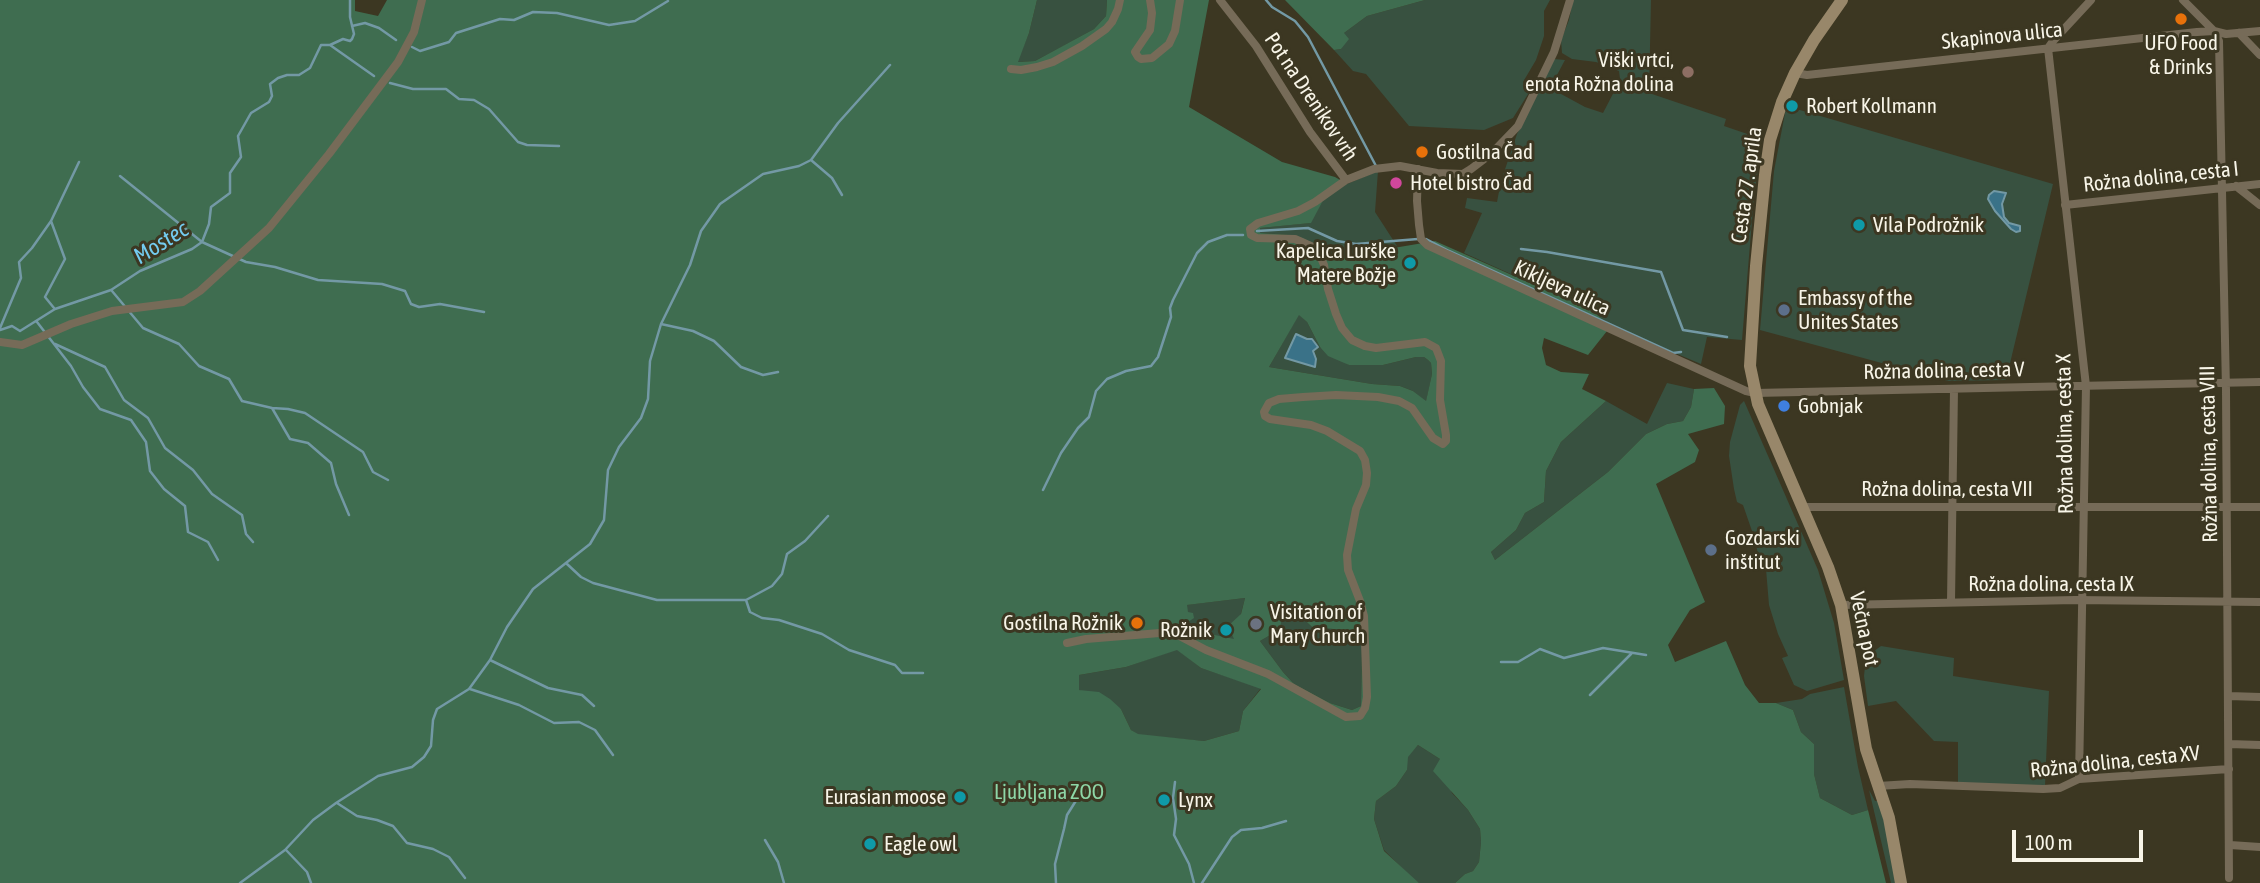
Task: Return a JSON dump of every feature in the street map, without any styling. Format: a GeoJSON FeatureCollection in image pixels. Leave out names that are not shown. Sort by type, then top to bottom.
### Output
{"type":"FeatureCollection","features":[{"type":"Feature","properties":{"kind":"main road","name":"Cesta 27. aprila"},"geometry":{"type":"LineString","coordinates":[[1755,393],[1749,351],[1765,175],[1776,118],[1795,73],[1842,0]]}},
{"type":"Feature","properties":{"kind":"main road","name":"Večna pot"},"geometry":{"type":"LineString","coordinates":[[1755,393],[1842,605],[1866,749],[1894,835],[1901,883]]}},
{"type":"Feature","properties":{"kind":"street"},"geometry":{"type":"LineString","coordinates":[[0,342],[22,345],[71,324],[111,311],[183,302],[200,291],[269,228],[329,154],[398,62],[414,32],[422,0]]}},
{"type":"Feature","properties":{"kind":"street"},"geometry":{"type":"LineString","coordinates":[[1011,69],[1037,67],[1082,46],[1112,23],[1120,0]]}},
{"type":"Feature","properties":{"kind":"street"},"geometry":{"type":"LineString","coordinates":[[1150,0],[1150,30],[1135,52],[1141,59],[1152,58],[1169,44],[1175,30],[1180,0]]}},
{"type":"Feature","properties":{"kind":"street","name":"Pot na Drenikov vrh"},"geometry":{"type":"LineString","coordinates":[[1220,0],[1256,46],[1310,132],[1346,180]]}},
{"type":"Feature","properties":{"kind":"street"},"geometry":{"type":"LineString","coordinates":[[1067,643],[1172,632],[1206,650],[1268,674],[1346,717],[1360,716],[1367,697],[1364,616],[1348,570],[1347,555],[1356,509],[1366,485],[1365,460],[1360,451],[1327,432],[1311,425],[1270,419],[1264,412],[1269,403],[1279,399],[1336,395],[1388,399],[1405,403],[1412,408],[1433,438],[1443,444],[1446,435],[1440,400],[1441,361],[1436,348],[1425,342],[1376,348],[1352,340],[1336,314],[1319,253],[1313,247],[1295,239],[1256,238],[1250,232],[1253,225],[1298,211],[1346,180],[1386,167],[1463,173],[1492,153],[1512,134],[1531,101],[1554,52],[1570,0]]}},
{"type":"Feature","properties":{"kind":"street"},"geometry":{"type":"LineString","coordinates":[[2049,48],[2091,0]]}},
{"type":"Feature","properties":{"kind":"street"},"geometry":{"type":"LineString","coordinates":[[2183,0],[2214,31]]}},
{"type":"Feature","properties":{"kind":"street","name":"Skapinova ulica"},"geometry":{"type":"LineString","coordinates":[[1795,73],[1807,75],[2214,31],[2223,34],[2260,31]]}},
{"type":"Feature","properties":{"kind":"street","name":"Rožna dolina, cesta VIII"},"geometry":{"type":"LineString","coordinates":[[2214,31],[2219,41],[2226,383],[2229,878]]}},
{"type":"Feature","properties":{"kind":"street"},"geometry":{"type":"LineString","coordinates":[[2239,33],[2260,55]]}},
{"type":"Feature","properties":{"kind":"street","name":"Rožna dolina, cesta X"},"geometry":{"type":"LineString","coordinates":[[2049,48],[2086,386],[2079,779]]}},
{"type":"Feature","properties":{"kind":"street","name":"Kikljeva ulica"},"geometry":{"type":"LineString","coordinates":[[1418,169],[1419,225],[1421,239],[1427,245],[1652,349],[1755,393]]}},
{"type":"Feature","properties":{"kind":"street","name":"Rožna dolina, cesta I"},"geometry":{"type":"LineString","coordinates":[[2065,205],[2260,184]]}},
{"type":"Feature","properties":{"kind":"street"},"geometry":{"type":"LineString","coordinates":[[2236,186],[2260,205]]}},
{"type":"Feature","properties":{"kind":"street","name":"Rožna dolina, cesta V"},"geometry":{"type":"LineString","coordinates":[[1755,393],[2260,382]]}},
{"type":"Feature","properties":{"kind":"street"},"geometry":{"type":"LineString","coordinates":[[1951,602],[1954,388]]}},
{"type":"Feature","properties":{"kind":"street","name":"Rožna dolina, cesta VII"},"geometry":{"type":"LineString","coordinates":[[1802,507],[2260,507]]}},
{"type":"Feature","properties":{"kind":"street","name":"Rožna dolina, cesta IX"},"geometry":{"type":"LineString","coordinates":[[1842,605],[2083,600],[2260,602]]}},
{"type":"Feature","properties":{"kind":"street"},"geometry":{"type":"LineString","coordinates":[[2229,696],[2260,697]]}},
{"type":"Feature","properties":{"kind":"street"},"geometry":{"type":"LineString","coordinates":[[2229,744],[2260,745]]}},
{"type":"Feature","properties":{"kind":"street","name":"Rožna dolina, cesta XV"},"geometry":{"type":"LineString","coordinates":[[1878,786],[1910,783],[2043,789],[2060,788],[2079,779],[2229,769]]}},
{"type":"Feature","properties":{"kind":"street"},"geometry":{"type":"LineString","coordinates":[[2230,845],[2260,847]]}},
{"type":"Feature","properties":{"kind":"green space","name":"Ljubljana ZOO"},"geometry":{"type":"Polygon","coordinates":[[[0,0],[355,0],[355,11],[378,16],[387,0],[1037,0],[1018,62],[1035,61],[1094,29],[1106,16],[1107,0],[1209,0],[1189,107],[1282,162],[1335,177],[1347,184],[1326,195],[1311,223],[1260,228],[1260,233],[1303,238],[1315,245],[1324,255],[1340,257],[1435,241],[1591,310],[1611,326],[1588,355],[1544,338],[1542,348],[1546,365],[1561,372],[1589,374],[1582,389],[1606,401],[1561,442],[1546,471],[1544,502],[1525,513],[1516,530],[1491,552],[1495,560],[1608,472],[1646,434],[1667,424],[1683,421],[1691,407],[1694,389],[1714,388],[1725,406],[1724,424],[1688,434],[1699,450],[1695,462],[1656,484],[1705,602],[1690,610],[1668,645],[1675,662],[1726,641],[1745,685],[1759,703],[1776,703],[1793,710],[1801,732],[1814,744],[1814,774],[1820,798],[1852,815],[1868,810],[1886,883],[1455,883],[1473,871],[1479,862],[1480,829],[1468,810],[1433,771],[1440,759],[1418,745],[1408,757],[1407,770],[1396,786],[1376,801],[1374,819],[1384,851],[1419,883],[0,883],[0,0]],[[1299,315],[1269,367],[1400,386],[1413,391],[1426,401],[1432,374],[1431,363],[1424,357],[1383,365],[1349,365],[1328,356],[1307,322],[1299,315]],[[1245,598],[1187,605],[1188,612],[1193,613],[1194,618],[1188,622],[1191,630],[1234,639],[1228,626],[1241,614],[1245,598]],[[1273,607],[1279,615],[1281,623],[1279,630],[1260,641],[1294,684],[1330,703],[1352,710],[1361,706],[1362,647],[1354,631],[1312,627],[1292,608],[1273,607]],[[1177,650],[1126,667],[1079,675],[1079,690],[1099,692],[1110,699],[1121,709],[1131,730],[1138,734],[1204,741],[1239,731],[1243,711],[1261,689],[1201,668],[1177,650]]]}},
{"type":"Feature","properties":{"kind":"green space"},"geometry":{"type":"Polygon","coordinates":[[[1037,0],[1107,0],[1106,16],[1094,29],[1035,61],[1017,62],[1029,33],[1037,0]]]}},
{"type":"Feature","properties":{"kind":"green space"},"geometry":{"type":"Polygon","coordinates":[[[1285,0],[1425,0],[1367,16],[1344,33],[1349,39],[1341,49],[1334,50],[1285,0]]]}},
{"type":"Feature","properties":{"kind":"green space"},"geometry":{"type":"Polygon","coordinates":[[[1425,0],[1550,0],[1544,11],[1544,36],[1536,60],[1523,82],[1530,91],[1513,118],[1484,130],[1409,126],[1366,74],[1353,71],[1334,50],[1341,49],[1344,33],[1367,16],[1425,0]]]}},
{"type":"Feature","properties":{"kind":"green space"},"geometry":{"type":"Polygon","coordinates":[[[1573,0],[1651,0],[1649,93],[1726,119],[1724,126],[1762,139],[1754,197],[1742,340],[1707,337],[1701,364],[1611,326],[1591,310],[1464,253],[1482,213],[1465,208],[1467,198],[1497,202],[1517,134],[1554,59],[1565,60],[1550,88],[1585,107],[1603,113],[1620,79],[1619,71],[1596,62],[1572,59],[1562,53],[1561,40],[1573,0]]]}},
{"type":"Feature","properties":{"kind":"green space"},"geometry":{"type":"Polygon","coordinates":[[[1786,108],[2053,184],[2006,380],[1948,381],[1760,330],[1774,171],[1786,108]]]}},
{"type":"Feature","properties":{"kind":"green space"},"geometry":{"type":"Polygon","coordinates":[[[1378,171],[1375,212],[1397,246],[1340,257],[1324,255],[1289,235],[1260,233],[1259,228],[1310,223],[1326,195],[1378,171]]]}},
{"type":"Feature","properties":{"kind":"green space"},"geometry":{"type":"Polygon","coordinates":[[[1299,314],[1307,322],[1320,347],[1349,365],[1383,365],[1424,357],[1431,363],[1432,374],[1426,402],[1413,391],[1400,386],[1269,367],[1299,314]]]}},
{"type":"Feature","properties":{"kind":"green space"},"geometry":{"type":"Polygon","coordinates":[[[1667,383],[1694,389],[1691,407],[1683,421],[1667,424],[1646,434],[1608,472],[1495,560],[1491,552],[1516,530],[1525,513],[1544,502],[1546,471],[1561,442],[1606,401],[1647,424],[1667,383]]]}},
{"type":"Feature","properties":{"kind":"green space"},"geometry":{"type":"Polygon","coordinates":[[[1744,401],[1818,570],[1834,623],[1844,680],[1807,691],[1794,685],[1782,658],[1788,656],[1769,605],[1766,569],[1758,570],[1757,564],[1760,563],[1754,536],[1750,537],[1748,533],[1752,531],[1743,505],[1737,502],[1734,489],[1729,456],[1730,442],[1740,405],[1744,401]]]}},
{"type":"Feature","properties":{"kind":"green space"},"geometry":{"type":"Polygon","coordinates":[[[1245,598],[1234,640],[1191,630],[1186,605],[1245,598]]]}},
{"type":"Feature","properties":{"kind":"green space"},"geometry":{"type":"Polygon","coordinates":[[[1272,607],[1292,608],[1312,627],[1354,631],[1362,647],[1361,706],[1352,710],[1330,703],[1294,684],[1283,672],[1260,641],[1279,630],[1272,607]]]}},
{"type":"Feature","properties":{"kind":"green space"},"geometry":{"type":"Polygon","coordinates":[[[1881,646],[1954,658],[1953,676],[2049,691],[2045,786],[1958,783],[1958,742],[1934,741],[1896,701],[1868,706],[1864,676],[1866,657],[1881,646]]]}},
{"type":"Feature","properties":{"kind":"green space"},"geometry":{"type":"Polygon","coordinates":[[[1177,649],[1201,668],[1261,688],[1243,711],[1239,731],[1204,741],[1138,735],[1131,730],[1121,709],[1079,690],[1079,675],[1126,667],[1177,649]]]}},
{"type":"Feature","properties":{"kind":"green space"},"geometry":{"type":"Polygon","coordinates":[[[1844,687],[1868,810],[1852,815],[1820,798],[1814,774],[1814,744],[1801,732],[1793,710],[1776,703],[1844,687]]]}},
{"type":"Feature","properties":{"kind":"green space"},"geometry":{"type":"Polygon","coordinates":[[[1418,745],[1440,759],[1452,793],[1468,810],[1480,829],[1479,862],[1473,871],[1455,883],[1419,883],[1414,880],[1384,850],[1374,819],[1376,801],[1396,786],[1407,770],[1407,757],[1418,745]]]}},
{"type":"Feature","properties":{"kind":"green space"},"geometry":{"type":"Polygon","coordinates":[[[1869,790],[1875,801],[1880,801],[1897,883],[1891,883],[1869,790]]]}},
{"type":"Feature","properties":{"kind":"water"},"geometry":{"type":"Polygon","coordinates":[[[1994,191],[2006,193],[2002,204],[2004,217],[2009,223],[2020,226],[2020,231],[2011,229],[1995,211],[1988,199],[1994,191]]]}},
{"type":"Feature","properties":{"kind":"water"},"geometry":{"type":"Polygon","coordinates":[[[1296,334],[1312,339],[1318,347],[1313,351],[1315,367],[1285,358],[1296,334]]]}},
{"type":"Feature","properties":{"kind":"waterway","name":"Mostec"},"geometry":{"type":"LineString","coordinates":[[0,330],[12,326],[20,331],[55,309],[111,290],[140,271],[192,249],[202,242],[209,224],[211,207],[230,193],[230,173],[241,157],[238,136],[251,113],[269,102],[272,96],[270,84],[278,78],[299,75],[310,68],[321,45],[352,39],[354,34],[350,0]]}},
{"type":"Feature","properties":{"kind":"waterway"},"geometry":{"type":"LineString","coordinates":[[1266,0],[1272,7],[1295,21],[1308,37],[1376,166]]}},
{"type":"Feature","properties":{"kind":"waterway"},"geometry":{"type":"LineString","coordinates":[[412,47],[420,51],[449,42],[456,33],[500,19],[514,20],[533,12],[557,13],[609,25],[635,21],[668,1]]}},
{"type":"Feature","properties":{"kind":"waterway"},"geometry":{"type":"LineString","coordinates":[[352,26],[365,23],[379,28],[396,40]]}},
{"type":"Feature","properties":{"kind":"waterway"},"geometry":{"type":"LineString","coordinates":[[330,45],[374,76]]}},
{"type":"Feature","properties":{"kind":"waterway"},"geometry":{"type":"LineString","coordinates":[[240,883],[285,850],[313,820],[336,803],[378,776],[412,767],[424,757],[431,746],[433,720],[437,709],[469,689],[533,589],[590,544],[604,520],[608,470],[619,447],[641,418],[648,399],[650,361],[661,324],[690,265],[701,231],[720,204],[763,174],[799,166],[811,160],[838,123],[890,65]]}},
{"type":"Feature","properties":{"kind":"waterway"},"geometry":{"type":"LineString","coordinates":[[390,83],[413,89],[446,89],[459,99],[474,100],[489,109],[518,142],[527,145],[559,146]]}},
{"type":"Feature","properties":{"kind":"waterway"},"geometry":{"type":"LineString","coordinates":[[811,160],[832,178],[842,195]]}},
{"type":"Feature","properties":{"kind":"waterway"},"geometry":{"type":"LineString","coordinates":[[0,328],[21,278],[19,262],[51,221],[79,162]]}},
{"type":"Feature","properties":{"kind":"waterway"},"geometry":{"type":"LineString","coordinates":[[120,176],[202,242],[246,262],[275,267],[318,280],[382,284],[405,291],[411,304],[419,307],[440,304],[484,312]]}},
{"type":"Feature","properties":{"kind":"waterway"},"geometry":{"type":"LineString","coordinates":[[51,221],[65,259],[45,297],[54,308]]}},
{"type":"Feature","properties":{"kind":"waterway"},"geometry":{"type":"LineString","coordinates":[[1257,231],[1308,228],[1337,241],[1356,244],[1418,239]]}},
{"type":"Feature","properties":{"kind":"waterway"},"geometry":{"type":"LineString","coordinates":[[1043,490],[1061,453],[1089,417],[1096,391],[1107,379],[1126,371],[1151,366],[1158,357],[1171,317],[1170,308],[1197,253],[1208,242],[1227,235],[1243,235]]}},
{"type":"Feature","properties":{"kind":"waterway"},"geometry":{"type":"LineString","coordinates":[[1426,239],[1673,353],[1681,352]]}},
{"type":"Feature","properties":{"kind":"waterway"},"geometry":{"type":"LineString","coordinates":[[1521,249],[1661,272],[1683,330],[1727,337]]}},
{"type":"Feature","properties":{"kind":"waterway"},"geometry":{"type":"LineString","coordinates":[[112,291],[143,328],[179,344],[199,366],[229,379],[242,401],[272,408],[290,439],[308,443],[331,463],[336,484],[349,515]]}},
{"type":"Feature","properties":{"kind":"waterway"},"geometry":{"type":"LineString","coordinates":[[37,322],[100,409],[131,420],[146,442],[150,471],[164,489],[185,506],[188,532],[208,542],[218,560]]}},
{"type":"Feature","properties":{"kind":"waterway"},"geometry":{"type":"LineString","coordinates":[[661,324],[693,331],[714,341],[741,367],[763,375],[778,372]]}},
{"type":"Feature","properties":{"kind":"waterway"},"geometry":{"type":"LineString","coordinates":[[55,344],[105,367],[124,400],[148,418],[165,448],[193,470],[212,494],[242,515],[246,534],[253,542]]}},
{"type":"Feature","properties":{"kind":"waterway"},"geometry":{"type":"LineString","coordinates":[[272,408],[305,413],[363,452],[373,472],[388,480]]}},
{"type":"Feature","properties":{"kind":"waterway"},"geometry":{"type":"LineString","coordinates":[[746,600],[772,586],[782,574],[787,554],[805,541],[828,516]]}},
{"type":"Feature","properties":{"kind":"waterway"},"geometry":{"type":"LineString","coordinates":[[567,564],[581,577],[593,583],[657,600],[746,600],[750,612],[762,618],[779,620],[822,634],[849,650],[895,665],[902,673],[923,673]]}},
{"type":"Feature","properties":{"kind":"waterway"},"geometry":{"type":"LineString","coordinates":[[1501,662],[1518,662],[1540,649],[1564,658],[1603,648],[1646,655]]}},
{"type":"Feature","properties":{"kind":"waterway"},"geometry":{"type":"LineString","coordinates":[[1590,695],[1631,654]]}},
{"type":"Feature","properties":{"kind":"waterway"},"geometry":{"type":"LineString","coordinates":[[490,660],[548,688],[582,695],[594,706]]}},
{"type":"Feature","properties":{"kind":"waterway"},"geometry":{"type":"LineString","coordinates":[[470,689],[519,705],[554,723],[579,722],[595,730],[613,755]]}},
{"type":"Feature","properties":{"kind":"waterway"},"geometry":{"type":"LineString","coordinates":[[1175,782],[1174,835],[1189,864],[1194,883]]}},
{"type":"Feature","properties":{"kind":"waterway"},"geometry":{"type":"LineString","coordinates":[[1056,883],[1055,864],[1067,815],[1077,799]]}},
{"type":"Feature","properties":{"kind":"waterway"},"geometry":{"type":"LineString","coordinates":[[337,803],[357,816],[393,826],[407,843],[433,849],[449,857],[465,878]]}},
{"type":"Feature","properties":{"kind":"waterway"},"geometry":{"type":"LineString","coordinates":[[1202,883],[1232,837],[1241,830],[1262,828],[1286,821]]}},
{"type":"Feature","properties":{"kind":"waterway"},"geometry":{"type":"LineString","coordinates":[[765,840],[778,862],[784,883]]}},
{"type":"Feature","properties":{"kind":"waterway"},"geometry":{"type":"LineString","coordinates":[[286,850],[307,872],[311,883]]}},
{"type":"Feature","properties":{"kind":"place","name":"UFO Food & Drinks"},"geometry":{"type":"Point","coordinates":[2181,19]}},
{"type":"Feature","properties":{"kind":"place","name":"Viški vrtci, enota Rožna dolina"},"geometry":{"type":"Point","coordinates":[1688,72]}},
{"type":"Feature","properties":{"kind":"place","name":"Robert Kollmann"},"geometry":{"type":"Point","coordinates":[1792,106]}},
{"type":"Feature","properties":{"kind":"place","name":"Gostilna Čad"},"geometry":{"type":"Point","coordinates":[1422,152]}},
{"type":"Feature","properties":{"kind":"place","name":"Hotel bistro Čad"},"geometry":{"type":"Point","coordinates":[1396,183]}},
{"type":"Feature","properties":{"kind":"place","name":"Vila Podrožnik"},"geometry":{"type":"Point","coordinates":[1859,225]}},
{"type":"Feature","properties":{"kind":"place","name":"Kapelica Lurške Matere Božje"},"geometry":{"type":"Point","coordinates":[1410,263]}},
{"type":"Feature","properties":{"kind":"place","name":"Embassy of the Unites States"},"geometry":{"type":"Point","coordinates":[1784,310]}},
{"type":"Feature","properties":{"kind":"place","name":"Gobnjak"},"geometry":{"type":"Point","coordinates":[1784,406]}},
{"type":"Feature","properties":{"kind":"place","name":"Gozdarski inštitut"},"geometry":{"type":"Point","coordinates":[1711,550]}},
{"type":"Feature","properties":{"kind":"place","name":"Gostilna Rožnik"},"geometry":{"type":"Point","coordinates":[1137,623]}},
{"type":"Feature","properties":{"kind":"place","name":"Visitation of Mary Church"},"geometry":{"type":"Point","coordinates":[1256,624]}},
{"type":"Feature","properties":{"kind":"place","name":"Rožnik"},"geometry":{"type":"Point","coordinates":[1226,630]}},
{"type":"Feature","properties":{"kind":"place","name":"Eurasian moose"},"geometry":{"type":"Point","coordinates":[960,797]}},
{"type":"Feature","properties":{"kind":"place","name":"Lynx"},"geometry":{"type":"Point","coordinates":[1164,800]}},
{"type":"Feature","properties":{"kind":"place","name":"Eagle owl"},"geometry":{"type":"Point","coordinates":[870,844]}}]}
